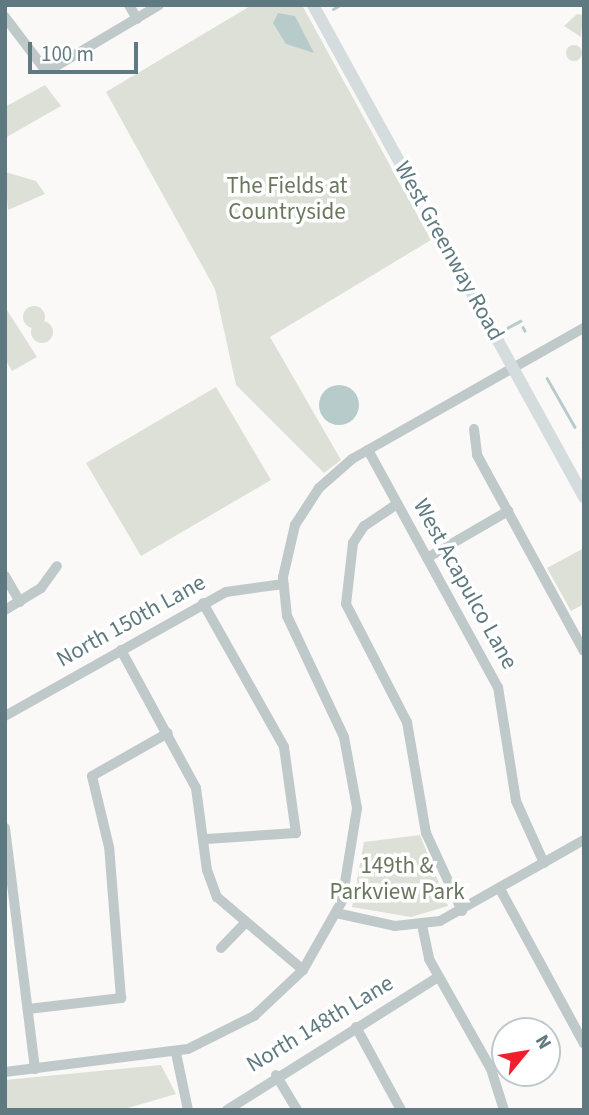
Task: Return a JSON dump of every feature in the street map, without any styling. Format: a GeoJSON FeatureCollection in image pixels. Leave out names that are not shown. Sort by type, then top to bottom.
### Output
{"type":"FeatureCollection","features":[{"type":"Feature","properties":{"kind":"main road","name":"West Greenway Road"},"geometry":{"type":"LineString","coordinates":[[313,5],[584,497]]}},
{"type":"Feature","properties":{"kind":"street"},"geometry":{"type":"LineString","coordinates":[[128,5],[137,19]]}},
{"type":"Feature","properties":{"kind":"street"},"geometry":{"type":"LineString","coordinates":[[5,17],[43,67],[53,68],[159,5]]}},
{"type":"Feature","properties":{"kind":"street"},"geometry":{"type":"LineString","coordinates":[[5,1072],[176,1053],[245,1022],[303,970],[336,913],[356,840],[352,770],[339,724],[293,636],[283,584],[290,539],[307,504],[336,472],[368,450],[512,366],[584,328]]}},
{"type":"Feature","properties":{"kind":"street"},"geometry":{"type":"LineString","coordinates":[[474,429],[477,455],[584,651]]}},
{"type":"Feature","properties":{"kind":"street","name":"West Acapulco Lane"},"geometry":{"type":"LineString","coordinates":[[368,450],[498,687],[516,801],[544,863]]}},
{"type":"Feature","properties":{"kind":"street"},"geometry":{"type":"LineString","coordinates":[[397,504],[364,526],[353,543],[346,604],[407,722],[426,833],[462,911]]}},
{"type":"Feature","properties":{"kind":"street"},"geometry":{"type":"LineString","coordinates":[[427,558],[508,511]]}},
{"type":"Feature","properties":{"kind":"street"},"geometry":{"type":"LineString","coordinates":[[5,610],[41,588],[57,566]]}},
{"type":"Feature","properties":{"kind":"street"},"geometry":{"type":"LineString","coordinates":[[5,576],[20,602]]}},
{"type":"Feature","properties":{"kind":"street","name":"North 150th Lane"},"geometry":{"type":"LineString","coordinates":[[5,716],[203,603],[239,587],[283,584]]}},
{"type":"Feature","properties":{"kind":"street"},"geometry":{"type":"LineString","coordinates":[[203,603],[284,747],[296,833],[206,839]]}},
{"type":"Feature","properties":{"kind":"street"},"geometry":{"type":"LineString","coordinates":[[121,649],[196,788],[206,839],[207,870],[217,897],[244,923],[303,970]]}},
{"type":"Feature","properties":{"kind":"street"},"geometry":{"type":"LineString","coordinates":[[28,1009],[121,998],[109,847],[92,776],[168,733]]}},
{"type":"Feature","properties":{"kind":"street"},"geometry":{"type":"LineString","coordinates":[[5,828],[35,1069]]}},
{"type":"Feature","properties":{"kind":"street"},"geometry":{"type":"LineString","coordinates":[[336,913],[383,925],[422,925],[462,911],[583,842]]}},
{"type":"Feature","properties":{"kind":"street"},"geometry":{"type":"LineString","coordinates":[[500,889],[584,1044]]}},
{"type":"Feature","properties":{"kind":"street"},"geometry":{"type":"LineString","coordinates":[[221,948],[244,923]]}},
{"type":"Feature","properties":{"kind":"street"},"geometry":{"type":"LineString","coordinates":[[422,925],[438,977],[491,1069],[504,1110]]}},
{"type":"Feature","properties":{"kind":"street","name":"North 148th Lane"},"geometry":{"type":"LineString","coordinates":[[227,1110],[276,1075],[438,977]]}},
{"type":"Feature","properties":{"kind":"street"},"geometry":{"type":"LineString","coordinates":[[356,1027],[401,1110]]}},
{"type":"Feature","properties":{"kind":"street"},"geometry":{"type":"LineString","coordinates":[[176,1053],[188,1110]]}},
{"type":"Feature","properties":{"kind":"street"},"geometry":{"type":"LineString","coordinates":[[276,1075],[297,1110]]}},
{"type":"Feature","properties":{"kind":"green space","name":"The Fields at Countryside"},"geometry":{"type":"Polygon","coordinates":[[[252,5],[302,5],[431,240],[270,337],[341,460],[324,473],[236,385],[215,289],[106,92],[252,5]]]}},
{"type":"Feature","properties":{"kind":"green space"},"geometry":{"type":"Polygon","coordinates":[[[577,14],[583,15],[581,37],[564,26],[577,14]]]}},
{"type":"Feature","properties":{"kind":"green space"},"geometry":{"type":"Polygon","coordinates":[[[574,45],[580,47],[580,59],[574,61],[568,59],[566,53],[568,47],[574,45]]]}},
{"type":"Feature","properties":{"kind":"green space"},"geometry":{"type":"Polygon","coordinates":[[[45,85],[61,106],[5,138],[5,107],[45,85]]]}},
{"type":"Feature","properties":{"kind":"green space"},"geometry":{"type":"Polygon","coordinates":[[[5,172],[36,181],[45,194],[8,210],[5,172]]]}},
{"type":"Feature","properties":{"kind":"green space"},"geometry":{"type":"Polygon","coordinates":[[[34,306],[42,309],[45,317],[42,325],[34,328],[26,325],[23,317],[26,309],[34,306]]]}},
{"type":"Feature","properties":{"kind":"green space"},"geometry":{"type":"Polygon","coordinates":[[[5,307],[37,357],[12,371],[5,359],[5,307]]]}},
{"type":"Feature","properties":{"kind":"green space"},"geometry":{"type":"Polygon","coordinates":[[[42,321],[50,324],[53,332],[50,340],[42,343],[34,340],[31,332],[34,324],[42,321]]]}},
{"type":"Feature","properties":{"kind":"green space"},"geometry":{"type":"Polygon","coordinates":[[[216,387],[271,480],[141,556],[86,463],[216,387]]]}},
{"type":"Feature","properties":{"kind":"green space"},"geometry":{"type":"Polygon","coordinates":[[[584,548],[584,604],[571,611],[547,568],[584,548]]]}},
{"type":"Feature","properties":{"kind":"green space","name":"149th & Parkview Park"},"geometry":{"type":"Polygon","coordinates":[[[420,835],[448,906],[411,917],[352,907],[364,842],[420,835]]]}},
{"type":"Feature","properties":{"kind":"green space"},"geometry":{"type":"Polygon","coordinates":[[[161,1065],[176,1094],[121,1110],[5,1110],[5,1080],[161,1065]]]}},
{"type":"Feature","properties":{"kind":"shaded area"},"geometry":{"type":"Polygon","coordinates":[[[278,13],[295,16],[314,53],[286,44],[273,23],[278,13]]]}},
{"type":"Feature","properties":{"kind":"shaded area"},"geometry":{"type":"Polygon","coordinates":[[[339,385],[347,386],[353,391],[358,397],[358,413],[353,419],[347,424],[339,425],[331,424],[325,419],[320,413],[319,405],[320,397],[325,391],[331,386],[339,385]]]}},
{"type":"Feature","properties":{"kind":"waterway"},"geometry":{"type":"LineString","coordinates":[[333,9],[340,5]]}},
{"type":"Feature","properties":{"kind":"waterway"},"geometry":{"type":"LineString","coordinates":[[507,328],[520,321]]}},
{"type":"Feature","properties":{"kind":"waterway"},"geometry":{"type":"LineString","coordinates":[[523,327],[525,331]]}},
{"type":"Feature","properties":{"kind":"waterway"},"geometry":{"type":"LineString","coordinates":[[547,378],[575,427]]}}]}
